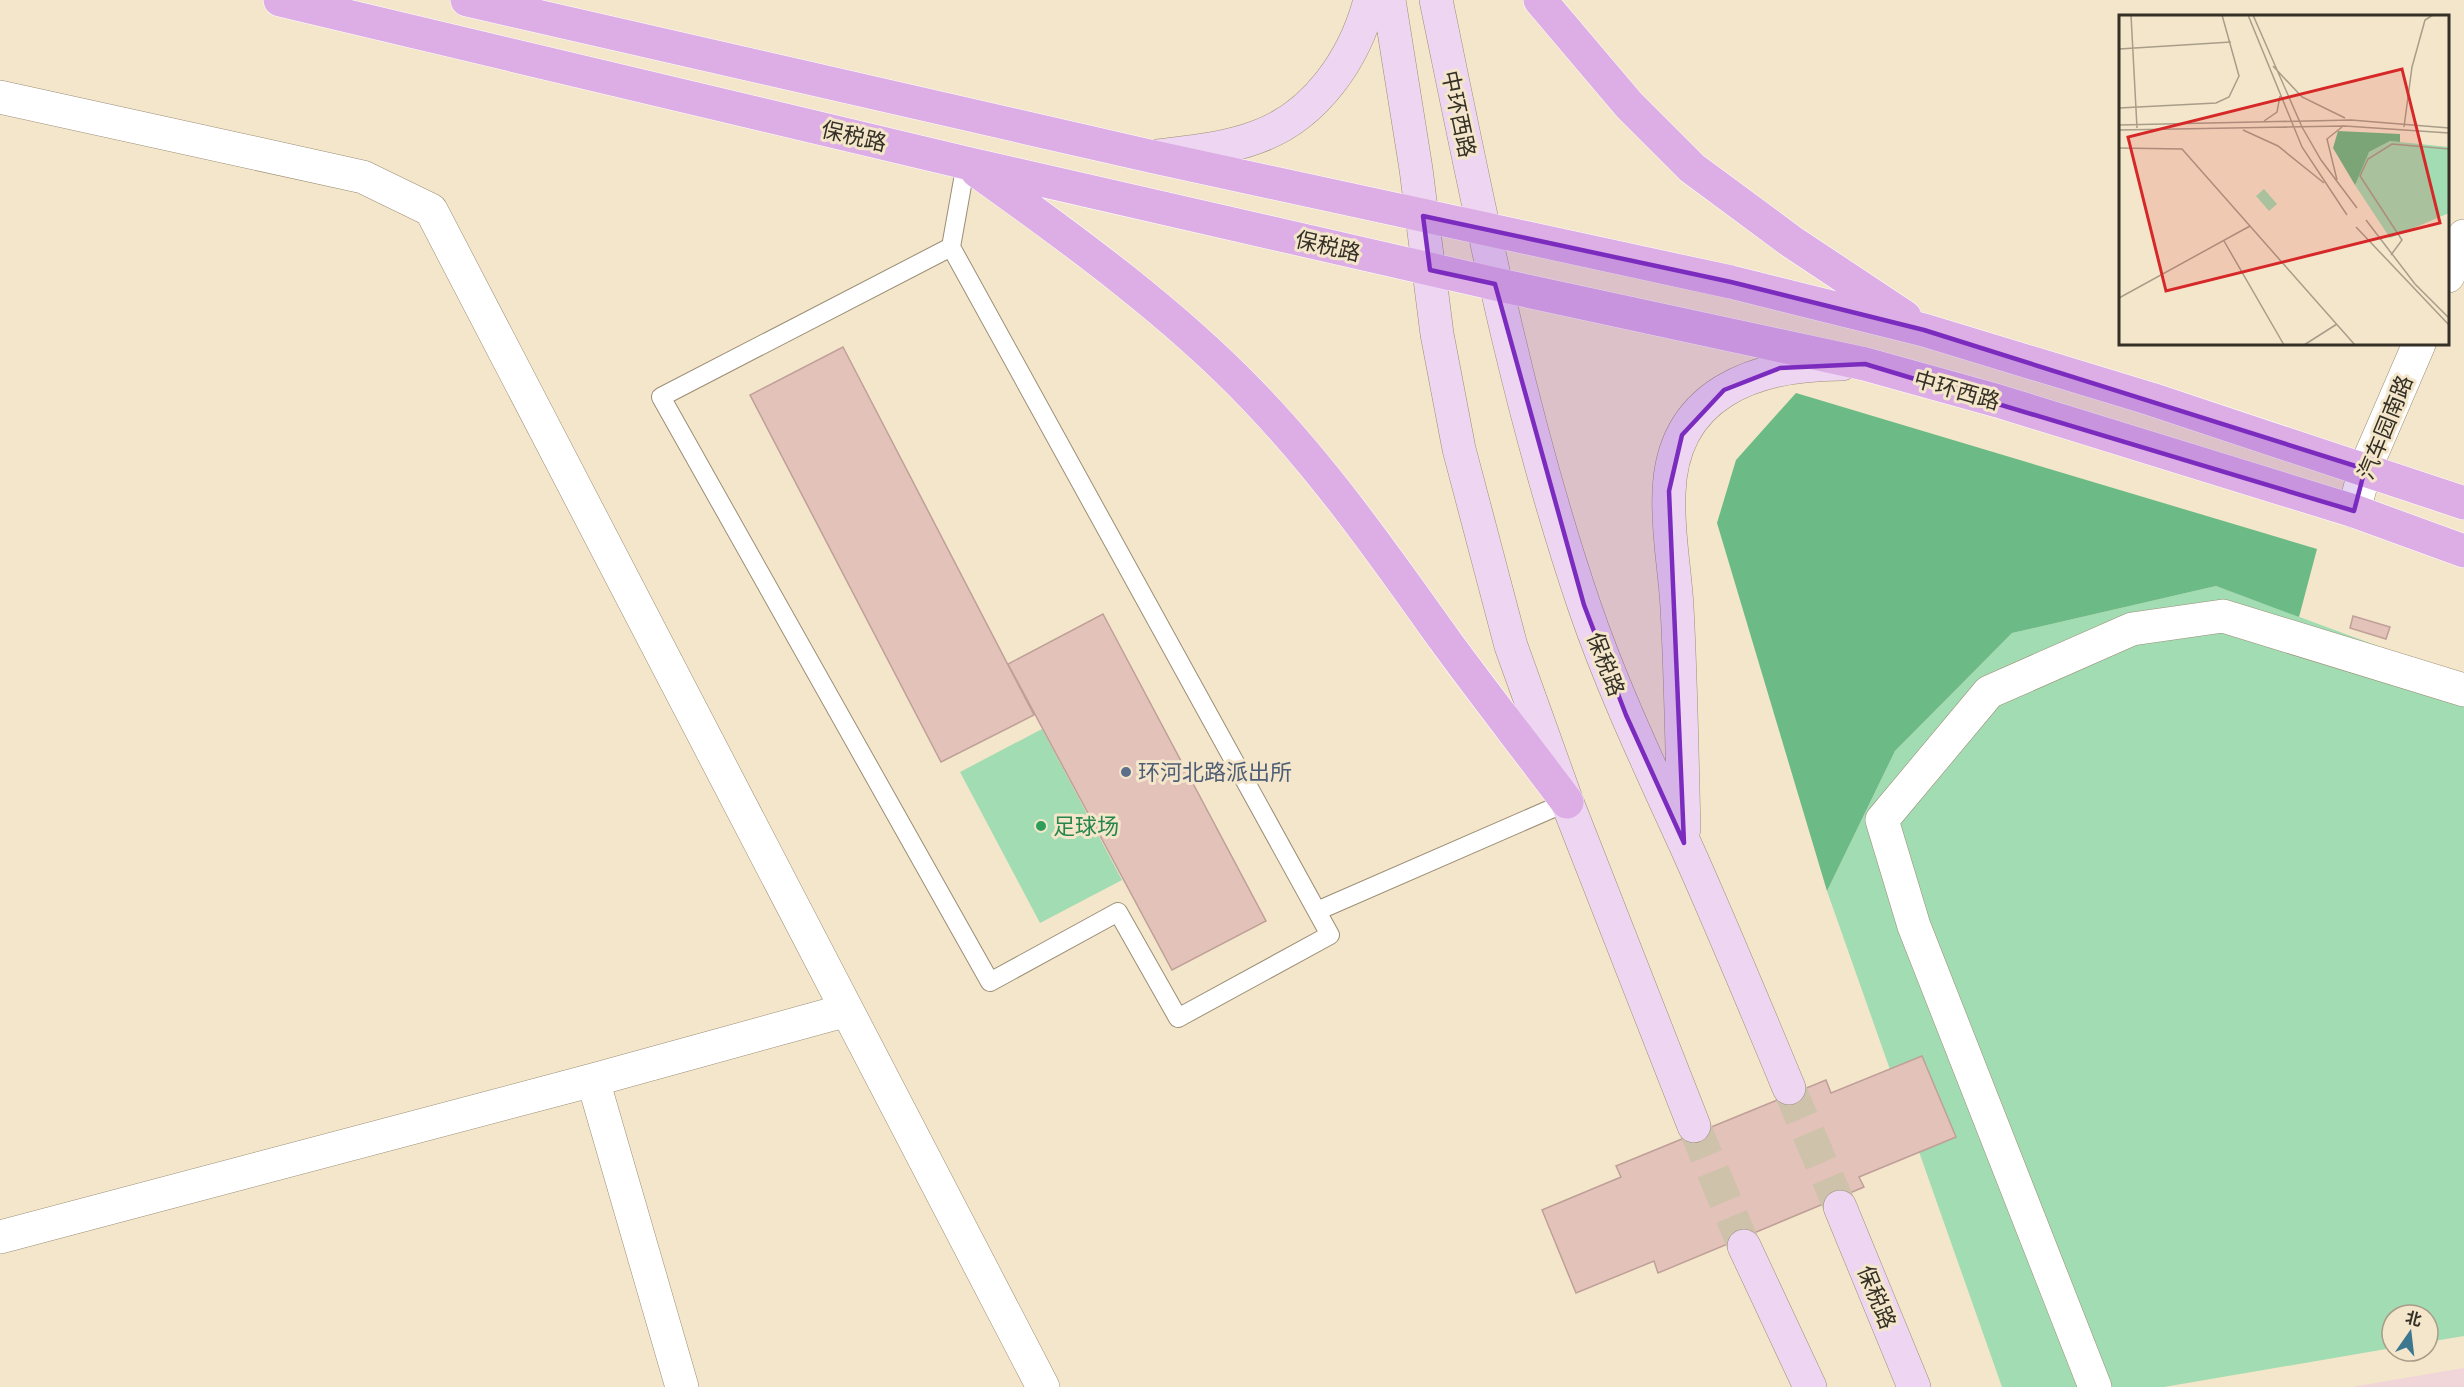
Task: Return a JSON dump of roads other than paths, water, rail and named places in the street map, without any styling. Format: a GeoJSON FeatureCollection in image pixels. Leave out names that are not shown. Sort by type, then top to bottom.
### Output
{"type":"FeatureCollection","features":[{"type":"Feature","properties":{"kind":"main road","name":"保税路"},"geometry":{"type":"LineString","coordinates":[[280,0],[966,163],[1495,285]]}},
{"type":"Feature","properties":{"kind":"main road","name":"保税路"},"geometry":{"type":"LineString","coordinates":[[467,0],[1423,216]]}},
{"type":"Feature","properties":{"kind":"main road"},"geometry":{"type":"LineString","coordinates":[[1540,0],[1629,105],[1692,168],[1792,242],[1924,330]]}},
{"type":"Feature","properties":{"kind":"main road"},"geometry":{"type":"LineString","coordinates":[[966,163],[1113,272],[1178,326],[1253,395],[1309,457],[1355,516],[1567,802]]}},
{"type":"Feature","properties":{"kind":"main road"},"geometry":{"type":"LineString","coordinates":[[1423,216],[1731,282],[1924,330],[2151,399],[2464,503]]}},
{"type":"Feature","properties":{"kind":"main road","name":"中环西路"},"geometry":{"type":"LineString","coordinates":[[1495,285],[1865,364],[1998,401],[2354,511],[2464,551]]}},
{"type":"Feature","properties":{"kind":"street"},"geometry":{"type":"LineString","coordinates":[[1154,157],[1236,144],[1260,137],[1289,120],[1315,100],[1352,51],[1365,20],[1370,0]]}},
{"type":"Feature","properties":{"kind":"street"},"geometry":{"type":"LineString","coordinates":[[1389,0],[1423,216],[1437,334],[1459,448],[1511,646],[1567,802],[1694,1126]]}},
{"type":"Feature","properties":{"kind":"street","name":"中环西路"},"geometry":{"type":"LineString","coordinates":[[1436,0],[1495,285]]}},
{"type":"Feature","properties":{"kind":"street"},"geometry":{"type":"LineString","coordinates":[[0,97],[363,177],[431,210],[1043,1387]]}},
{"type":"Feature","properties":{"kind":"street"},"geometry":{"type":"LineString","coordinates":[[2449,274],[2464,236]]}},
{"type":"Feature","properties":{"kind":"street","name":"保税路"},"geometry":{"type":"LineString","coordinates":[[1495,285],[1550,493],[1584,605],[1626,715],[1790,1088]]}},
{"type":"Feature","properties":{"kind":"street","name":"汽车园南路"},"geometry":{"type":"LineString","coordinates":[[2354,511],[2365,469],[2419,345]]}},
{"type":"Feature","properties":{"kind":"street"},"geometry":{"type":"LineString","coordinates":[[1684,843],[1677,605],[1669,527],[1672,464],[1682,435],[1701,409],[1724,390],[1753,376],[1780,368],[1814,364],[1865,364]]}},
{"type":"Feature","properties":{"kind":"street"},"geometry":{"type":"LineString","coordinates":[[2095,1387],[1914,926],[1882,820],[1989,692],[2132,629],[2223,616],[2464,690]]}},
{"type":"Feature","properties":{"kind":"street"},"geometry":{"type":"LineString","coordinates":[[0,1237],[593,1080],[847,1010]]}},
{"type":"Feature","properties":{"kind":"street"},"geometry":{"type":"LineString","coordinates":[[593,1080],[682,1387]]}},
{"type":"Feature","properties":{"kind":"street","name":"保税路"},"geometry":{"type":"LineString","coordinates":[[1840,1207],[1914,1387]]}},
{"type":"Feature","properties":{"kind":"street"},"geometry":{"type":"LineString","coordinates":[[1744,1246],[1810,1387]]}},
{"type":"Feature","properties":{"kind":"lane"},"geometry":{"type":"LineString","coordinates":[[951,247],[661,397],[990,982],[1118,912],[1178,1018],[1330,935],[951,247],[966,163]]}},
{"type":"Feature","properties":{"kind":"lane"},"geometry":{"type":"LineString","coordinates":[[1317,911],[1567,802]]}},
{"type":"Feature","properties":{"kind":"tunnel"},"geometry":{"type":"LineString","coordinates":[[1789,1088],[1840,1207]]}},
{"type":"Feature","properties":{"kind":"tunnel"},"geometry":{"type":"LineString","coordinates":[[1694,1126],[1744,1246]]}},
{"type":"Feature","properties":{"kind":"place","name":"环河北路派出所"},"geometry":{"type":"Point","coordinates":[1126,772]}},
{"type":"Feature","properties":{"kind":"place","name":"足球场"},"geometry":{"type":"Point","coordinates":[1041,826]}}]}
